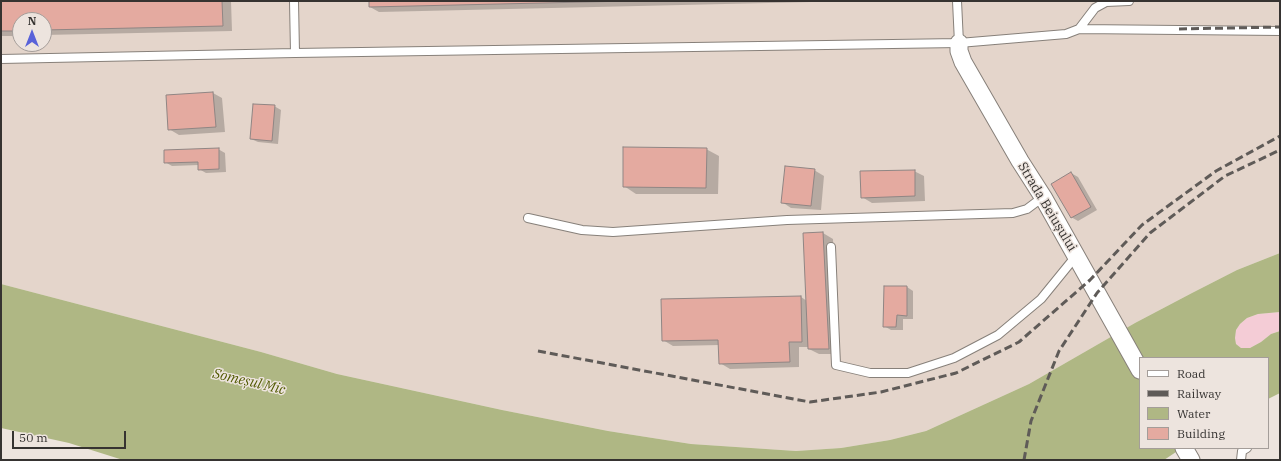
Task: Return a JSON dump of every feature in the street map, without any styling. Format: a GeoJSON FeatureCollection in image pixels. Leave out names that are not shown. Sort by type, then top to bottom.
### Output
{"type":"FeatureCollection","features":[{"type":"Feature","properties":{"kind":"street","name":"Strada Beiușului"},"geometry":{"type":"LineString","coordinates":[[959,43],[959,51],[963,62],[1020,161],[1043,197],[1139,368]]}},
{"type":"Feature","properties":{"kind":"street"},"geometry":{"type":"LineString","coordinates":[[1185,449],[1191,460]]}},
{"type":"Feature","properties":{"kind":"lane"},"geometry":{"type":"LineString","coordinates":[[294,1],[295,53]]}},
{"type":"Feature","properties":{"kind":"lane"},"geometry":{"type":"LineString","coordinates":[[957,1],[959,43]]}},
{"type":"Feature","properties":{"kind":"lane"},"geometry":{"type":"LineString","coordinates":[[1079,29],[1095,8],[1106,2],[1129,1]]}},
{"type":"Feature","properties":{"kind":"lane"},"geometry":{"type":"LineString","coordinates":[[1,59],[959,43],[1066,34],[1079,29],[1280,31]]}},
{"type":"Feature","properties":{"kind":"lane"},"geometry":{"type":"LineString","coordinates":[[528,218],[582,230],[613,232],[786,220],[1013,213],[1027,209],[1043,197]]}},
{"type":"Feature","properties":{"kind":"lane"},"geometry":{"type":"LineString","coordinates":[[831,247],[836,365],[870,373],[908,373],[954,358],[998,336],[1041,298],[1076,256]]}},
{"type":"Feature","properties":{"kind":"lane"},"geometry":{"type":"LineString","coordinates":[[1241,460],[1242,452],[1246,449]]}},
{"type":"Feature","properties":{"kind":"shaded area"},"geometry":{"type":"Polygon","coordinates":[[[1,1],[1280,1],[1280,253],[1237,270],[1192,293],[1135,323],[1029,384],[926,431],[890,440],[841,448],[796,451],[691,444],[608,431],[502,410],[337,374],[261,352],[1,284],[1,1]]]}},
{"type":"Feature","properties":{"kind":"shaded area"},"geometry":{"type":"Polygon","coordinates":[[[1280,312],[1280,331],[1271,334],[1250,348],[1241,348],[1236,344],[1236,330],[1247,318],[1258,314],[1280,312]]]}},
{"type":"Feature","properties":{"kind":"water","name":"Someșul Mic"},"geometry":{"type":"Polygon","coordinates":[[[1280,253],[1280,312],[1258,314],[1247,318],[1236,330],[1235,338],[1236,344],[1241,348],[1250,348],[1271,334],[1280,331],[1280,393],[1269,398],[1269,357],[1139,357],[1139,449],[1180,449],[1164,460],[123,460],[69,443],[1,428],[1,284],[261,352],[337,374],[502,410],[608,431],[691,444],[796,451],[841,448],[890,440],[926,431],[1029,384],[1135,323],[1237,270],[1280,253]]]}},
{"type":"Feature","properties":{"kind":"building"},"geometry":{"type":"Polygon","coordinates":[[[1,1],[222,1],[223,26],[52,30],[52,12],[12,12],[12,31],[1,31],[1,1]]]}},
{"type":"Feature","properties":{"kind":"building"},"geometry":{"type":"Polygon","coordinates":[[[369,1],[629,1],[369,7],[369,1]]]}},
{"type":"Feature","properties":{"kind":"building"},"geometry":{"type":"Polygon","coordinates":[[[213,92],[216,127],[168,130],[166,95],[213,92]]]}},
{"type":"Feature","properties":{"kind":"building"},"geometry":{"type":"Polygon","coordinates":[[[253,104],[275,105],[272,141],[250,139],[253,104]]]}},
{"type":"Feature","properties":{"kind":"building"},"geometry":{"type":"Polygon","coordinates":[[[623,147],[707,148],[706,188],[623,187],[623,147]]]}},
{"type":"Feature","properties":{"kind":"building"},"geometry":{"type":"Polygon","coordinates":[[[219,148],[219,169],[198,170],[198,162],[164,163],[164,150],[219,148]]]}},
{"type":"Feature","properties":{"kind":"building"},"geometry":{"type":"Polygon","coordinates":[[[785,166],[815,169],[811,206],[781,203],[785,166]]]}},
{"type":"Feature","properties":{"kind":"building"},"geometry":{"type":"Polygon","coordinates":[[[915,170],[915,196],[861,198],[860,171],[915,170]]]}},
{"type":"Feature","properties":{"kind":"building"},"geometry":{"type":"Polygon","coordinates":[[[1071,172],[1091,207],[1071,218],[1051,184],[1071,172]]]}},
{"type":"Feature","properties":{"kind":"building"},"geometry":{"type":"Polygon","coordinates":[[[823,232],[829,349],[808,349],[803,233],[823,232]]]}},
{"type":"Feature","properties":{"kind":"building"},"geometry":{"type":"Polygon","coordinates":[[[884,286],[907,286],[907,316],[897,315],[896,327],[883,327],[884,286]]]}},
{"type":"Feature","properties":{"kind":"building"},"geometry":{"type":"Polygon","coordinates":[[[801,296],[802,342],[789,342],[790,362],[719,364],[718,340],[662,341],[661,299],[801,296]]]}},
{"type":"Feature","properties":{"kind":"railway"},"geometry":{"type":"LineString","coordinates":[[1179,29],[1280,27]]}},
{"type":"Feature","properties":{"kind":"railway"},"geometry":{"type":"LineString","coordinates":[[538,351],[810,402],[881,392],[956,373],[1019,342],[1090,280],[1142,225],[1216,171],[1280,136]]}},
{"type":"Feature","properties":{"kind":"railway"},"geometry":{"type":"LineString","coordinates":[[1024,460],[1031,421],[1059,351],[1097,293],[1150,233],[1225,176],[1280,150]]}}]}
